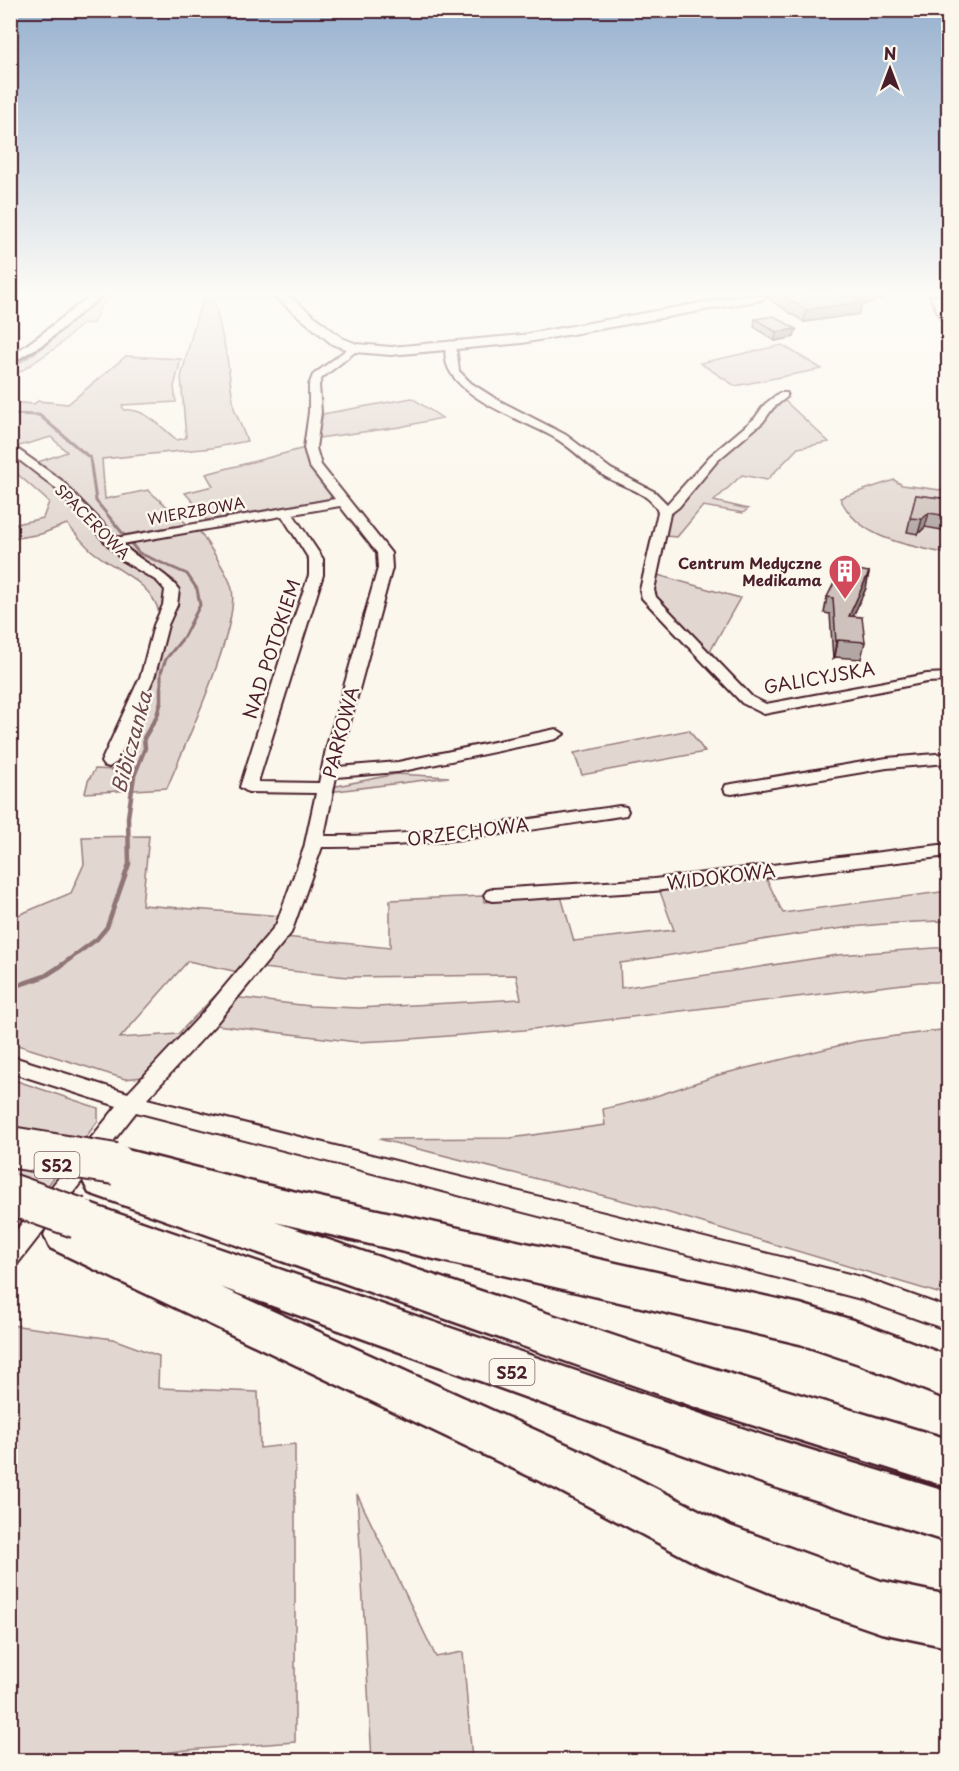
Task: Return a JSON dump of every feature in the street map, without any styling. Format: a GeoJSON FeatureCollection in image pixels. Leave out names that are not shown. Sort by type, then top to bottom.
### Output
{"type":"FeatureCollection","features":[{"type":"Feature","properties":{"kind":"highway","name":"S52"},"geometry":{"type":"LineString","coordinates":[[10,1148],[109,1172],[698,1386],[948,1463]]}},
{"type":"Feature","properties":{"kind":"highway"},"geometry":{"type":"LineString","coordinates":[[109,1172],[266,1202],[800,1324],[873,1348],[948,1377]]}},
{"type":"Feature","properties":{"kind":"highway","name":"S52"},"geometry":{"type":"LineString","coordinates":[[10,1194],[72,1226],[765,1460],[948,1516]]}},
{"type":"Feature","properties":{"kind":"highway"},"geometry":{"type":"LineString","coordinates":[[10,1204],[72,1226],[244,1320],[573,1472],[716,1546],[881,1607],[948,1622]]}},
{"type":"Feature","properties":{"kind":"street","name":"PARKOWA"},"geometry":{"type":"LineString","coordinates":[[10,1256],[132,1102],[207,1021],[284,928],[315,841],[326,781],[385,568],[384,553],[315,466],[310,448],[315,412],[314,385],[318,379]]}},
{"type":"Feature","properties":{"kind":"street"},"geometry":{"type":"LineString","coordinates":[[460,379],[493,401],[564,438],[611,475],[657,499],[663,505],[664,512],[675,504],[714,458],[759,420],[773,402],[783,395]]}},
{"type":"Feature","properties":{"kind":"street","name":"SPACEROWA"},"geometry":{"type":"LineString","coordinates":[[10,447],[57,483],[116,541],[128,558],[162,578],[172,590],[170,605],[161,624],[148,675],[109,762]]}},
{"type":"Feature","properties":{"kind":"street"},"geometry":{"type":"LineString","coordinates":[[285,511],[342,502]]}},
{"type":"Feature","properties":{"kind":"street","name":"WIERZBOWA"},"geometry":{"type":"LineString","coordinates":[[116,541],[285,511]]}},
{"type":"Feature","properties":{"kind":"street","name":"NAD POTOKIEM"},"geometry":{"type":"LineString","coordinates":[[285,511],[316,559],[316,575],[291,646],[248,787],[326,781]]}},
{"type":"Feature","properties":{"kind":"street","name":"GALICYJSKA"},"geometry":{"type":"LineString","coordinates":[[664,512],[647,590],[649,598],[742,696],[757,707],[764,709],[948,676]]}},
{"type":"Feature","properties":{"kind":"street"},"geometry":{"type":"LineString","coordinates":[[326,781],[556,734]]}},
{"type":"Feature","properties":{"kind":"street"},"geometry":{"type":"LineString","coordinates":[[732,789],[887,763],[948,758]]}},
{"type":"Feature","properties":{"kind":"street","name":"ORZECHOWA"},"geometry":{"type":"LineString","coordinates":[[315,841],[380,842],[460,835],[620,811]]}},
{"type":"Feature","properties":{"kind":"street","name":"WIDOKOWA"},"geometry":{"type":"LineString","coordinates":[[493,895],[654,885],[948,850]]}},
{"type":"Feature","properties":{"kind":"street"},"geometry":{"type":"LineString","coordinates":[[10,1064],[152,1109],[851,1286],[948,1318]]}},
{"type":"Feature","properties":{"kind":"shaded area"},"geometry":{"type":"Polygon","coordinates":[[[99,379],[176,379],[174,387],[176,402],[122,405],[124,410],[146,415],[177,440],[186,438],[181,379],[230,379],[234,408],[247,441],[212,448],[102,459],[105,499],[148,490],[187,524],[118,536],[76,494],[38,462],[67,452],[51,437],[16,447],[11,442],[10,402],[34,404],[38,401],[68,404],[99,379]]]}},
{"type":"Feature","properties":{"kind":"shaded area"},"geometry":{"type":"Polygon","coordinates":[[[724,379],[773,379],[735,386],[724,379]]]}},
{"type":"Feature","properties":{"kind":"shaded area"},"geometry":{"type":"Polygon","coordinates":[[[412,398],[442,418],[400,427],[318,438],[323,414],[412,398]]]}},
{"type":"Feature","properties":{"kind":"shaded area"},"geometry":{"type":"Polygon","coordinates":[[[784,400],[829,442],[798,448],[767,480],[742,475],[714,501],[748,509],[743,513],[703,506],[677,537],[665,536],[671,512],[690,495],[710,469],[784,400]]]}},
{"type":"Feature","properties":{"kind":"shaded area"},"geometry":{"type":"Polygon","coordinates":[[[305,448],[311,468],[332,495],[329,499],[206,520],[203,513],[185,493],[213,486],[206,474],[305,448]]]}},
{"type":"Feature","properties":{"kind":"shaded area"},"geometry":{"type":"Polygon","coordinates":[[[10,451],[52,483],[73,504],[111,550],[167,586],[169,596],[159,613],[155,602],[141,585],[92,551],[67,524],[41,534],[11,539],[11,525],[43,518],[49,502],[14,471],[11,471],[10,451]]]}},
{"type":"Feature","properties":{"kind":"shaded area"},"geometry":{"type":"Polygon","coordinates":[[[894,480],[902,485],[948,491],[948,554],[902,543],[872,532],[848,512],[840,498],[894,480]]]}},
{"type":"Feature","properties":{"kind":"shaded area"},"geometry":{"type":"Polygon","coordinates":[[[199,530],[228,578],[233,602],[229,626],[210,686],[167,788],[85,793],[88,781],[95,769],[116,770],[134,716],[146,694],[179,592],[174,580],[121,548],[121,543],[199,530]]]}},
{"type":"Feature","properties":{"kind":"shaded area"},"geometry":{"type":"Polygon","coordinates":[[[654,574],[740,598],[708,655],[652,598],[654,574]]]}},
{"type":"Feature","properties":{"kind":"shaded area"},"geometry":{"type":"Polygon","coordinates":[[[689,730],[705,752],[582,775],[574,753],[689,730]]]}},
{"type":"Feature","properties":{"kind":"shaded area"},"geometry":{"type":"Polygon","coordinates":[[[396,774],[449,777],[328,792],[332,787],[396,774]]]}},
{"type":"Feature","properties":{"kind":"shaded area"},"geometry":{"type":"Polygon","coordinates":[[[149,836],[142,905],[281,916],[276,928],[151,1076],[125,1079],[11,1043],[11,918],[71,893],[84,864],[82,837],[149,836]],[[188,961],[120,1038],[178,1034],[238,972],[188,961]]]}},
{"type":"Feature","properties":{"kind":"shaded area"},"geometry":{"type":"Polygon","coordinates":[[[764,874],[783,913],[948,891],[948,921],[907,922],[784,936],[620,963],[621,988],[838,955],[948,947],[948,982],[920,982],[524,1030],[398,1040],[357,1042],[207,1024],[232,997],[310,1006],[359,1008],[521,999],[516,975],[348,977],[261,968],[285,937],[390,948],[390,900],[483,896],[484,902],[561,896],[574,941],[674,930],[658,886],[764,874]]]}},
{"type":"Feature","properties":{"kind":"shaded area"},"geometry":{"type":"Polygon","coordinates":[[[941,1014],[948,1014],[948,1296],[656,1209],[379,1139],[511,1138],[605,1125],[603,1109],[653,1097],[722,1074],[858,1041],[941,1030],[941,1014]]]}},
{"type":"Feature","properties":{"kind":"shaded area"},"geometry":{"type":"Polygon","coordinates":[[[11,1079],[98,1108],[98,1121],[11,1233],[11,1079]]]}},
{"type":"Feature","properties":{"kind":"shaded area"},"geometry":{"type":"Polygon","coordinates":[[[11,1325],[113,1339],[159,1356],[158,1388],[258,1392],[260,1448],[295,1444],[295,1742],[187,1750],[106,1760],[11,1760],[11,1325]]]}},
{"type":"Feature","properties":{"kind":"shaded area"},"geometry":{"type":"Polygon","coordinates":[[[357,1494],[436,1657],[463,1652],[472,1760],[372,1760],[357,1494]]]}},
{"type":"Feature","properties":{"kind":"building"},"geometry":{"type":"Polygon","coordinates":[[[916,495],[948,499],[948,516],[929,513],[922,519],[910,518],[916,495]]]}},
{"type":"Feature","properties":{"kind":"building"},"geometry":{"type":"Polygon","coordinates":[[[842,567],[869,572],[849,616],[862,617],[865,642],[838,640],[836,642],[833,598],[827,597],[842,567]]]}},
{"type":"Feature","properties":{"kind":"waterway","name":"Bibiczanka"},"geometry":{"type":"LineString","coordinates":[[10,414],[39,415],[90,458],[96,501],[139,553],[187,574],[197,589],[200,605],[183,638],[166,659],[161,672],[161,701],[157,716],[144,738],[145,748],[134,776],[128,817],[129,864],[107,927],[97,939],[60,967]]}},
{"type":"Feature","properties":{"kind":"waterway","name":"Bibiczanka"},"geometry":{"type":"LineString","coordinates":[[10,988],[45,976],[60,967]]}},
{"type":"Feature","properties":{"kind":"place","name":"Centrum Medyczne Medikama"},"geometry":{"type":"Point","coordinates":[845,600]}}]}
